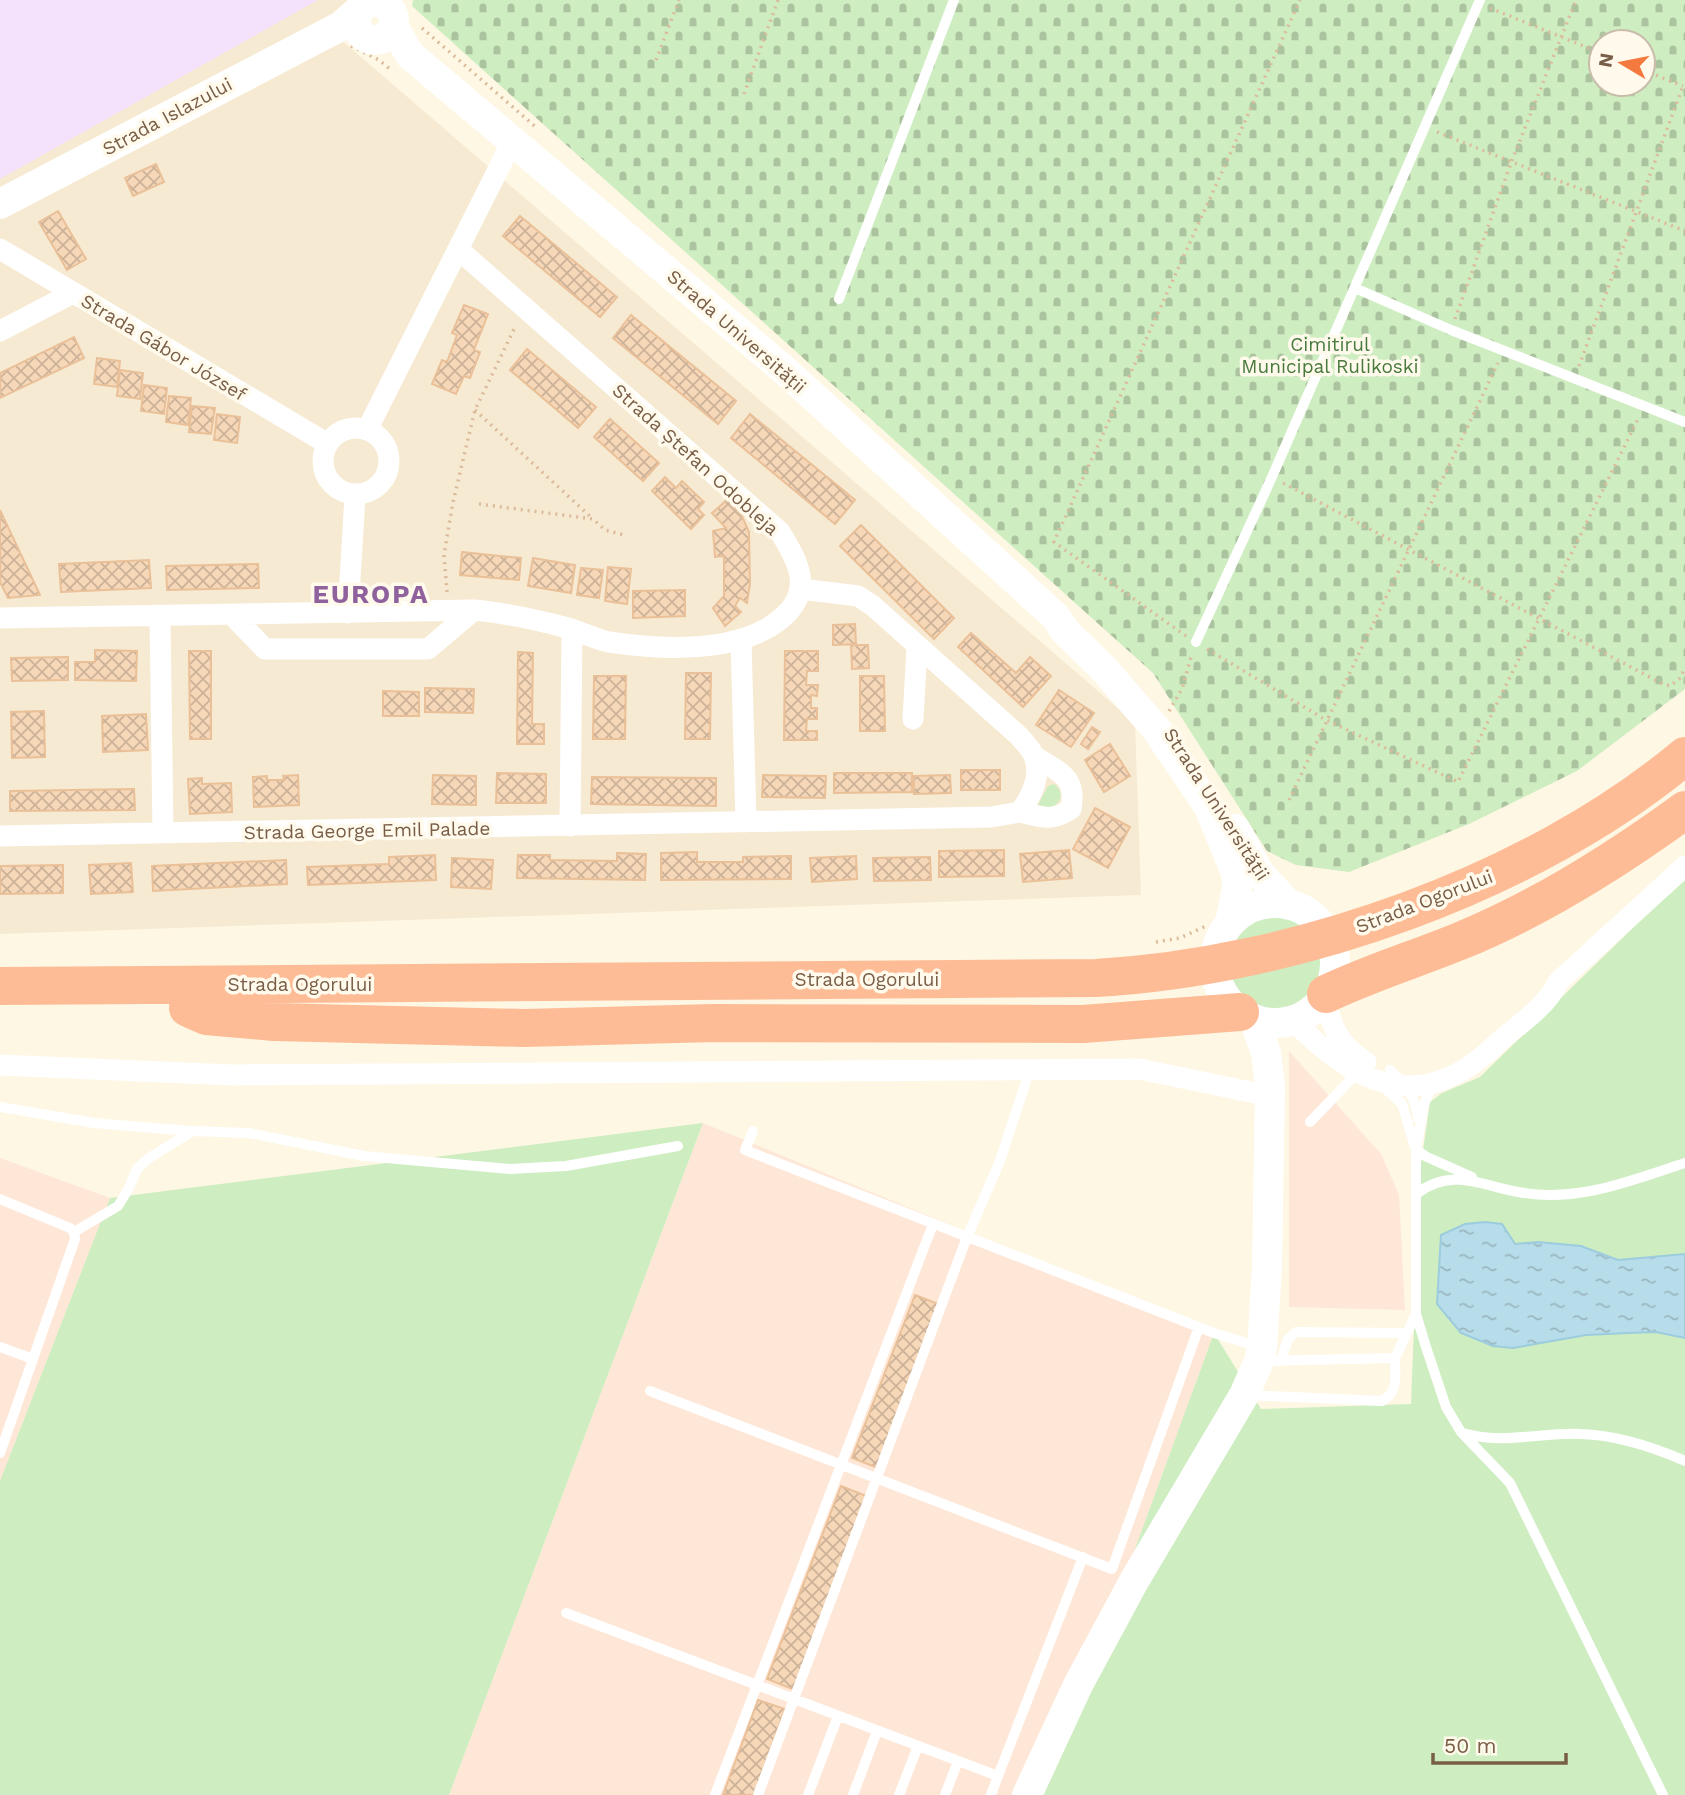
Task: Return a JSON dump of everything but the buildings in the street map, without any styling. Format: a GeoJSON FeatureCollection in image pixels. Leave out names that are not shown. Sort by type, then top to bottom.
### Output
{"type":"FeatureCollection","features":[{"type":"Feature","properties":{"kind":"highway"},"geometry":{"type":"LineString","coordinates":[[1299,909],[1330,916],[1351,913],[1443,880],[1562,819],[1602,793],[1685,730]]}},
{"type":"Feature","properties":{"kind":"highway","name":"Strada Ogorului"},"geometry":{"type":"LineString","coordinates":[[1355,941],[1403,913],[1511,866],[1601,817],[1685,756]]}},
{"type":"Feature","properties":{"kind":"highway","name":"Strada Ogorului"},"geometry":{"type":"LineString","coordinates":[[0,1009],[189,996],[1129,976],[1192,979],[1261,954],[1355,941],[1434,926],[1531,885],[1605,842],[1685,785]]}},
{"type":"Feature","properties":{"kind":"highway"},"geometry":{"type":"LineString","coordinates":[[1325,996],[1387,968],[1461,941],[1540,902],[1590,876],[1685,810]]}},
{"type":"Feature","properties":{"kind":"highway"},"geometry":{"type":"LineString","coordinates":[[1221,929],[1135,957],[1076,962],[722,959],[237,975],[211,978],[189,996],[206,1016],[274,1022],[524,1028],[714,1023],[1083,1024],[1267,1018]]}},
{"type":"Feature","properties":{"kind":"highway","name":"Strada Ogorului"},"geometry":{"type":"LineString","coordinates":[[0,986],[189,996]]}},
{"type":"Feature","properties":{"kind":"main road","name":"Strada Universității"},"geometry":{"type":"LineString","coordinates":[[371,18],[410,55],[783,369],[1056,617],[1064,630],[1102,667],[1157,730],[1209,807],[1236,873],[1237,887],[1221,929]]}},
{"type":"Feature","properties":{"kind":"main road","name":"Strada Islazului"},"geometry":{"type":"LineString","coordinates":[[0,204],[371,18]]}},
{"type":"Feature","properties":{"kind":"main road","name":"Strada Universității"},"geometry":{"type":"LineString","coordinates":[[1056,617],[1071,624],[1112,660],[1162,718],[1221,804],[1260,874],[1299,909]]}},
{"type":"Feature","properties":{"kind":"main road"},"geometry":{"type":"LineString","coordinates":[[1273,903],[1299,909],[1325,930],[1335,965],[1332,980],[1325,996],[1304,1016],[1267,1018],[1225,994],[1216,973],[1221,929],[1242,913],[1257,906],[1273,903]]}},
{"type":"Feature","properties":{"kind":"main road"},"geometry":{"type":"LineString","coordinates":[[1027,1795],[1078,1685],[1134,1581],[1268,1357],[1266,1289],[1270,1092],[1266,1053],[1267,1018]]}},
{"type":"Feature","properties":{"kind":"street"},"geometry":{"type":"LineString","coordinates":[[368,430],[513,140]]}},
{"type":"Feature","properties":{"kind":"street","name":"Strada Gábor József"},"geometry":{"type":"LineString","coordinates":[[0,249],[328,444]]}},
{"type":"Feature","properties":{"kind":"street","name":"Strada Ștefan Odobleja"},"geometry":{"type":"LineString","coordinates":[[458,249],[780,532],[797,559],[801,589]]}},
{"type":"Feature","properties":{"kind":"street"},"geometry":{"type":"LineString","coordinates":[[0,331],[73,293]]}},
{"type":"Feature","properties":{"kind":"street"},"geometry":{"type":"LineString","coordinates":[[344,430],[368,430],[382,440],[387,451],[387,473],[371,491],[355,496],[332,485],[324,471],[322,460],[334,436],[344,430]]}},
{"type":"Feature","properties":{"kind":"street"},"geometry":{"type":"LineString","coordinates":[[348,613],[355,496]]}},
{"type":"Feature","properties":{"kind":"street"},"geometry":{"type":"LineString","coordinates":[[0,618],[474,610],[515,614],[606,641],[688,647],[741,640],[769,629],[790,611],[801,589]]}},
{"type":"Feature","properties":{"kind":"street","name":"Strada George Emil Palade"},"geometry":{"type":"LineString","coordinates":[[0,836],[992,817],[1020,812],[1043,818],[1057,818],[1071,809],[1074,792],[1067,778],[1034,756],[1019,736],[873,606],[858,596],[801,589]]}},
{"type":"Feature","properties":{"kind":"street"},"geometry":{"type":"LineString","coordinates":[[232,615],[265,649],[428,649],[474,610]]}},
{"type":"Feature","properties":{"kind":"street"},"geometry":{"type":"LineString","coordinates":[[160,616],[163,833]]}},
{"type":"Feature","properties":{"kind":"street"},"geometry":{"type":"LineString","coordinates":[[570,826],[572,629]]}},
{"type":"Feature","properties":{"kind":"street"},"geometry":{"type":"LineString","coordinates":[[741,640],[746,822]]}},
{"type":"Feature","properties":{"kind":"street"},"geometry":{"type":"LineString","coordinates":[[913,719],[917,647]]}},
{"type":"Feature","properties":{"kind":"street"},"geometry":{"type":"LineString","coordinates":[[1020,812],[1031,798],[1036,780],[1034,756]]}},
{"type":"Feature","properties":{"kind":"street"},"geometry":{"type":"LineString","coordinates":[[1325,996],[1333,1029],[1346,1048],[1384,1076],[1407,1086],[1437,1082],[1476,1062],[1553,993],[1558,982],[1685,866]]}},
{"type":"Feature","properties":{"kind":"street"},"geometry":{"type":"LineString","coordinates":[[1267,1018],[1313,1040],[1357,1073],[1384,1076],[1430,1071],[1457,1060],[1498,1030],[1546,985],[1558,982]]}},
{"type":"Feature","properties":{"kind":"street"},"geometry":{"type":"LineString","coordinates":[[0,1065],[232,1075],[1139,1069],[1270,1092]]}},
{"type":"Feature","properties":{"kind":"lane"},"geometry":{"type":"LineString","coordinates":[[839,299],[954,0]]}},
{"type":"Feature","properties":{"kind":"lane"},"geometry":{"type":"LineString","coordinates":[[1196,642],[1272,477],[1479,1]]}},
{"type":"Feature","properties":{"kind":"lane"},"geometry":{"type":"LineString","coordinates":[[1355,288],[1451,330],[1685,422]]}},
{"type":"Feature","properties":{"kind":"lane"},"geometry":{"type":"LineString","coordinates":[[758,1795],[967,1237],[983,1206],[1013,1126],[1030,1069]]}},
{"type":"Feature","properties":{"kind":"lane"},"geometry":{"type":"LineString","coordinates":[[1310,1122],[1357,1073]]}},
{"type":"Feature","properties":{"kind":"lane"},"geometry":{"type":"LineString","coordinates":[[1384,1076],[1402,1104],[1416,1150],[1487,1184]]}},
{"type":"Feature","properties":{"kind":"lane"},"geometry":{"type":"LineString","coordinates":[[1437,1082],[1429,1093],[1419,1125],[1416,1150],[1416,1314],[1446,1406],[1461,1432],[1510,1483],[1663,1795]]}},
{"type":"Feature","properties":{"kind":"lane"},"geometry":{"type":"LineString","coordinates":[[1407,1086],[1414,1098],[1419,1125]]}},
{"type":"Feature","properties":{"kind":"lane"},"geometry":{"type":"LineString","coordinates":[[0,1107],[94,1124],[249,1133],[364,1156],[510,1169],[566,1166],[678,1146]]}},
{"type":"Feature","properties":{"kind":"lane"},"geometry":{"type":"LineString","coordinates":[[74,1232],[118,1206],[137,1168],[191,1131]]}},
{"type":"Feature","properties":{"kind":"lane"},"geometry":{"type":"LineString","coordinates":[[754,1132],[745,1150],[1199,1326],[1268,1357],[1395,1358]]}},
{"type":"Feature","properties":{"kind":"lane"},"geometry":{"type":"LineString","coordinates":[[1416,1194],[1435,1181],[1446,1179],[1550,1195],[1594,1192],[1685,1163]]}},
{"type":"Feature","properties":{"kind":"lane"},"geometry":{"type":"LineString","coordinates":[[0,1199],[74,1232]]}},
{"type":"Feature","properties":{"kind":"lane"},"geometry":{"type":"LineString","coordinates":[[715,1795],[933,1224]]}},
{"type":"Feature","properties":{"kind":"lane"},"geometry":{"type":"LineString","coordinates":[[0,1452],[5,1421],[33,1359],[72,1248],[74,1232]]}},
{"type":"Feature","properties":{"kind":"lane"},"geometry":{"type":"LineString","coordinates":[[1244,1395],[1382,1401],[1392,1394],[1395,1385],[1395,1358],[1416,1314]]}},
{"type":"Feature","properties":{"kind":"lane"},"geometry":{"type":"LineString","coordinates":[[650,1391],[1112,1569],[1199,1326]]}},
{"type":"Feature","properties":{"kind":"lane"},"geometry":{"type":"LineString","coordinates":[[1268,1357],[1296,1332],[1407,1333]]}},
{"type":"Feature","properties":{"kind":"lane"},"geometry":{"type":"LineString","coordinates":[[0,1347],[33,1359]]}},
{"type":"Feature","properties":{"kind":"lane"},"geometry":{"type":"LineString","coordinates":[[1461,1432],[1477,1437],[1593,1435],[1652,1447],[1685,1461]]}},
{"type":"Feature","properties":{"kind":"lane"},"geometry":{"type":"LineString","coordinates":[[991,1795],[1083,1557]]}},
{"type":"Feature","properties":{"kind":"lane"},"geometry":{"type":"LineString","coordinates":[[566,1613],[998,1776]]}},
{"type":"Feature","properties":{"kind":"lane"},"geometry":{"type":"LineString","coordinates":[[808,1795],[838,1716]]}},
{"type":"Feature","properties":{"kind":"lane"},"geometry":{"type":"LineString","coordinates":[[853,1795],[877,1731]]}},
{"type":"Feature","properties":{"kind":"lane"},"geometry":{"type":"LineString","coordinates":[[899,1795],[918,1746]]}},
{"type":"Feature","properties":{"kind":"lane"},"geometry":{"type":"LineString","coordinates":[[945,1795],[958,1761]]}},
{"type":"Feature","properties":{"kind":"path"},"geometry":{"type":"LineString","coordinates":[[656,60],[679,0]]}},
{"type":"Feature","properties":{"kind":"path"},"geometry":{"type":"LineString","coordinates":[[744,94],[778,0]]}},
{"type":"Feature","properties":{"kind":"path"},"geometry":{"type":"LineString","coordinates":[[1300,0],[1054,542],[1196,642],[1326,720],[1458,782],[1644,406]]}},
{"type":"Feature","properties":{"kind":"path"},"geometry":{"type":"LineString","coordinates":[[1451,330],[1511,163],[1576,0]]}},
{"type":"Feature","properties":{"kind":"path"},"geometry":{"type":"LineString","coordinates":[[1479,1],[1587,48]]}},
{"type":"Feature","properties":{"kind":"path"},"geometry":{"type":"LineString","coordinates":[[1574,379],[1684,86],[1657,75]]}},
{"type":"Feature","properties":{"kind":"path"},"geometry":{"type":"LineString","coordinates":[[1425,128],[1685,231]]}},
{"type":"Feature","properties":{"kind":"path"},"geometry":{"type":"LineString","coordinates":[[449,611],[444,555],[453,502],[475,410],[525,307]]}},
{"type":"Feature","properties":{"kind":"path"},"geometry":{"type":"LineString","coordinates":[[1289,800],[1504,351]]}},
{"type":"Feature","properties":{"kind":"path"},"geometry":{"type":"LineString","coordinates":[[475,410],[605,530],[624,535]]}},
{"type":"Feature","properties":{"kind":"path"},"geometry":{"type":"LineString","coordinates":[[1272,477],[1661,683],[1670,685],[1680,678],[1685,668]]}},
{"type":"Feature","properties":{"kind":"path"},"geometry":{"type":"LineString","coordinates":[[479,503],[593,519]]}},
{"type":"Feature","properties":{"kind":"path"},"geometry":{"type":"LineString","coordinates":[[1168,713],[1182,689],[1196,642]]}},
{"type":"Feature","properties":{"kind":"path"},"geometry":{"type":"LineString","coordinates":[[1146,944],[1221,929]]}},
{"type":"Feature","properties":{"kind":"shaded area"},"geometry":{"type":"Polygon","coordinates":[[[0,0],[348,0],[340,39],[1135,723],[1141,895],[0,934],[0,0]]]}},
{"type":"Feature","properties":{"kind":"shaded area"},"geometry":{"type":"Polygon","coordinates":[[[0,0],[318,0],[0,179],[0,0]]]}},
{"type":"Feature","properties":{"kind":"shaded area"},"geometry":{"type":"Polygon","coordinates":[[[1289,1051],[1381,1154],[1399,1195],[1405,1310],[1289,1307],[1289,1051]]]}},
{"type":"Feature","properties":{"kind":"shaded area"},"geometry":{"type":"Polygon","coordinates":[[[703,1123],[1214,1333],[1129,1565],[1018,1795],[449,1795],[703,1123]]]}},
{"type":"Feature","properties":{"kind":"shaded area"},"geometry":{"type":"Polygon","coordinates":[[[0,1158],[110,1198],[0,1481],[0,1158]]]}},
{"type":"Feature","properties":{"kind":"green space","name":"Cimitirul Municipal Rulikoski"},"geometry":{"type":"Polygon","coordinates":[[[413,0],[1685,0],[1685,689],[1577,771],[1469,824],[1349,872],[1296,865],[1267,851],[1153,673],[412,6],[413,0]]]}},
{"type":"Feature","properties":{"kind":"green space"},"geometry":{"type":"Polygon","coordinates":[[[1054,784],[1061,794],[1058,803],[1052,808],[1038,805],[1048,786],[1054,784]]]}},
{"type":"Feature","properties":{"kind":"green space"},"geometry":{"type":"Polygon","coordinates":[[[1685,877],[1685,1795],[1018,1795],[1129,1565],[1214,1333],[1261,1409],[1411,1404],[1420,1171],[1430,1102],[1442,1093],[1480,1077],[1685,877]]]}},
{"type":"Feature","properties":{"kind":"green space"},"geometry":{"type":"Polygon","coordinates":[[[1275,912],[1294,916],[1311,927],[1322,944],[1326,963],[1322,982],[1311,999],[1294,1010],[1275,1014],[1256,1010],[1239,999],[1228,982],[1224,963],[1228,944],[1239,927],[1256,916],[1275,912]]]}},
{"type":"Feature","properties":{"kind":"green space"},"geometry":{"type":"Polygon","coordinates":[[[703,1123],[449,1795],[0,1795],[0,1481],[110,1198],[703,1123]]]}},
{"type":"Feature","properties":{"kind":"water"},"geometry":{"type":"Polygon","coordinates":[[[1465,1224],[1502,1224],[1515,1244],[1538,1242],[1581,1246],[1618,1260],[1685,1254],[1685,1338],[1656,1332],[1586,1335],[1513,1348],[1493,1346],[1461,1333],[1437,1304],[1441,1235],[1465,1224]]]}},
{"type":"Feature","properties":{"kind":"district","name":"EUROPA"},"geometry":{"type":"Point","coordinates":[371,594]}}]}
